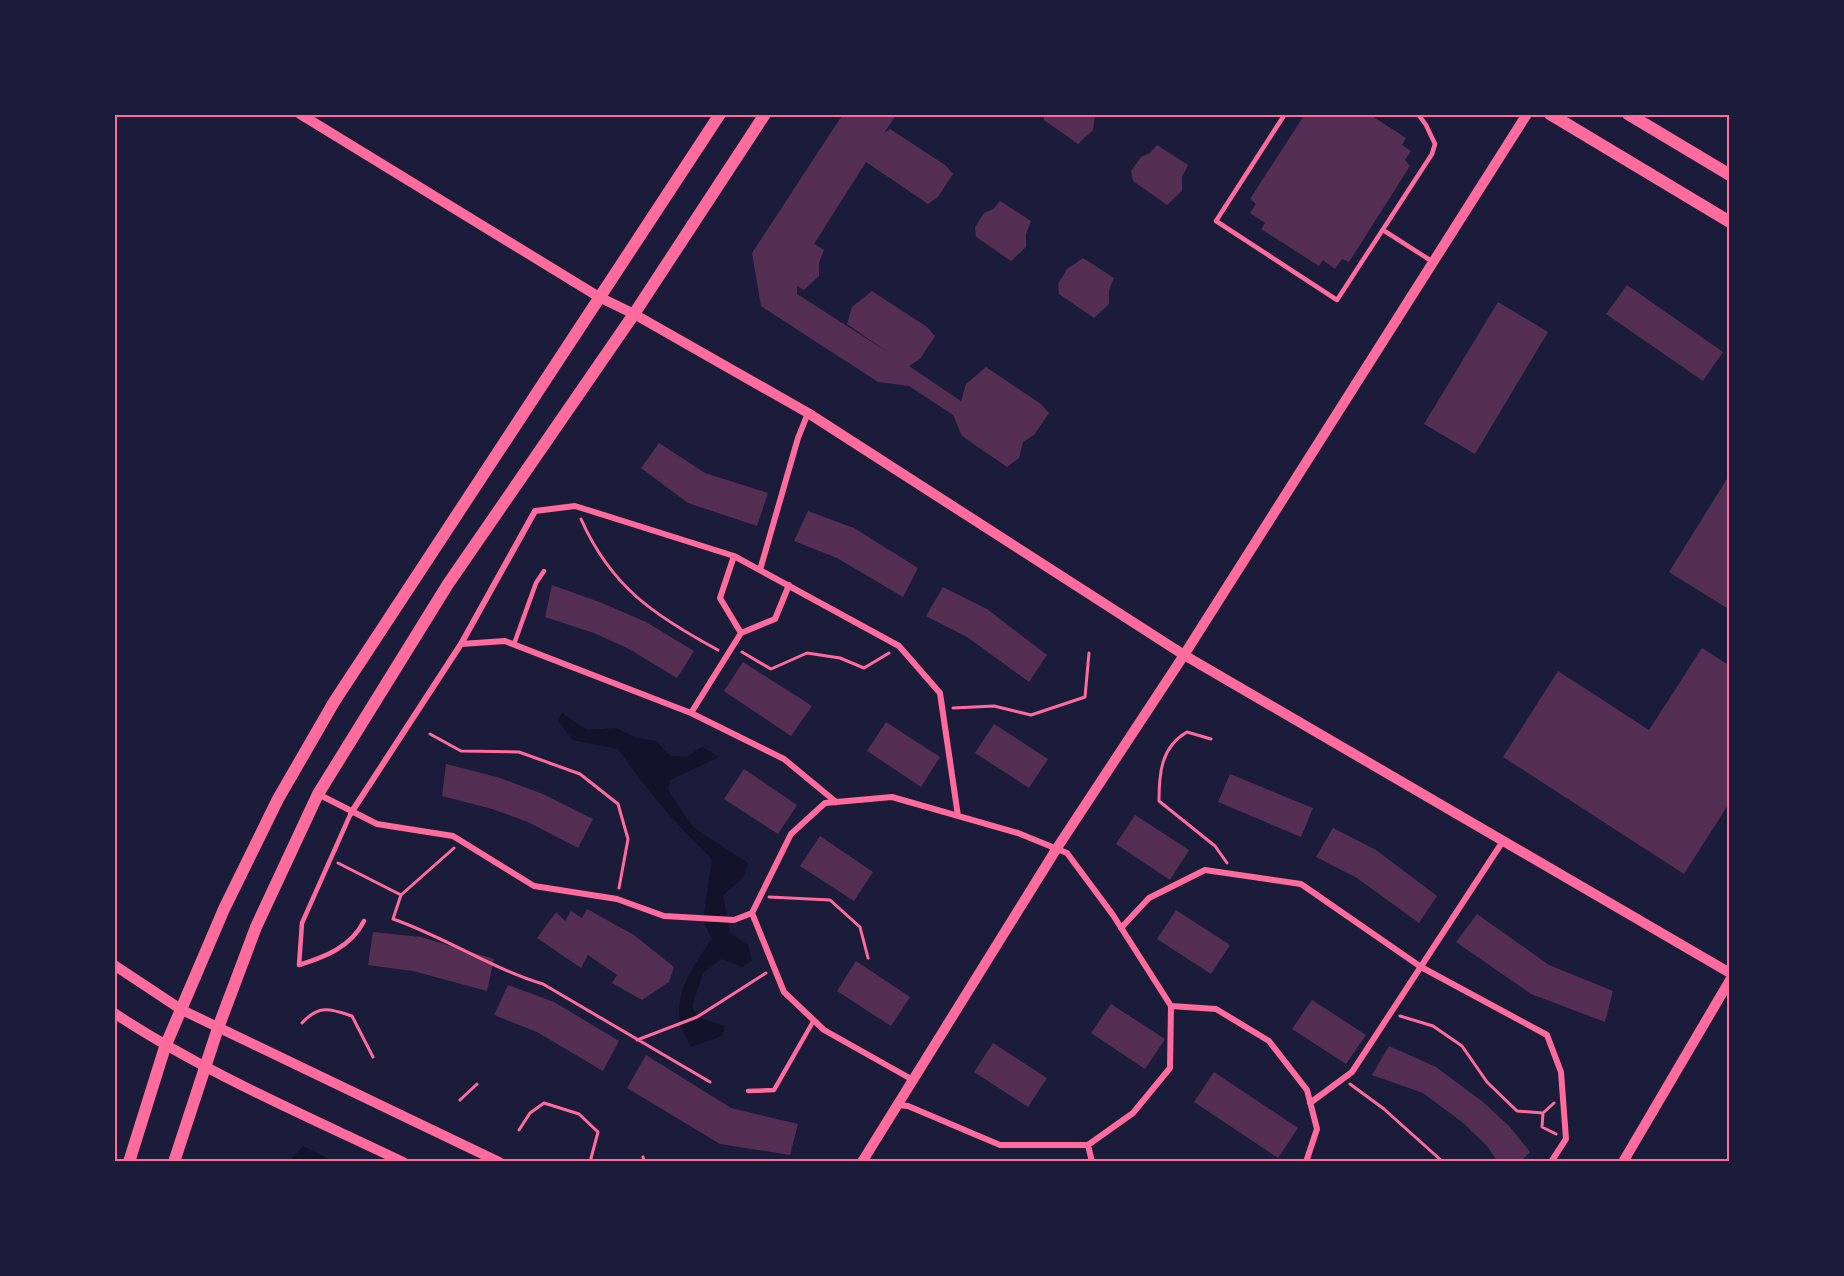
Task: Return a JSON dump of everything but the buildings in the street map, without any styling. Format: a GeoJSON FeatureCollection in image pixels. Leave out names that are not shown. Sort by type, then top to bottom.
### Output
{"type":"FeatureCollection","features":[{"type":"Feature","properties":{"kind":"main road"},"geometry":{"type":"LineString","coordinates":[[129,1162],[165,1047],[224,909],[278,799],[334,702],[720,114]]}},
{"type":"Feature","properties":{"kind":"main road"},"geometry":{"type":"LineString","coordinates":[[174,1162],[207,1068],[218,1028],[256,927],[318,794],[448,585],[634,314],[765,114]]}},
{"type":"Feature","properties":{"kind":"main road"},"geometry":{"type":"LineString","coordinates":[[1550,114],[1730,222]]}},
{"type":"Feature","properties":{"kind":"main road"},"geometry":{"type":"LineString","coordinates":[[1628,114],[1730,175]]}},
{"type":"Feature","properties":{"kind":"street"},"geometry":{"type":"LineString","coordinates":[[300,114],[599,297],[634,314],[808,413],[1184,655],[1730,973]]}},
{"type":"Feature","properties":{"kind":"street"},"geometry":{"type":"LineString","coordinates":[[862,1162],[1057,848],[1184,655],[1527,114]]}},
{"type":"Feature","properties":{"kind":"street"},"geometry":{"type":"LineString","coordinates":[[760,570],[798,438],[808,413]]}},
{"type":"Feature","properties":{"kind":"street"},"geometry":{"type":"LineString","coordinates":[[351,813],[461,644],[535,511],[575,506],[734,556],[899,646],[940,693],[958,816]]}},
{"type":"Feature","properties":{"kind":"street"},"geometry":{"type":"LineString","coordinates":[[734,556],[720,598],[741,633]]}},
{"type":"Feature","properties":{"kind":"street"},"geometry":{"type":"LineString","coordinates":[[691,713],[741,633],[775,619],[789,585]]}},
{"type":"Feature","properties":{"kind":"street"},"geometry":{"type":"LineString","coordinates":[[461,644],[505,641],[691,713],[784,759],[836,802]]}},
{"type":"Feature","properties":{"kind":"street"},"geometry":{"type":"LineString","coordinates":[[318,794],[351,813],[377,824],[453,836],[534,886],[617,899],[664,916],[697,920],[734,920],[752,913],[791,834],[825,803],[892,798],[1018,833],[1067,853],[1121,928],[1170,1006],[1170,1068],[1133,1113],[1088,1145],[1000,1145],[908,1106],[897,1105]]}},
{"type":"Feature","properties":{"kind":"street"},"geometry":{"type":"LineString","coordinates":[[1310,1103],[1352,1072],[1503,841]]}},
{"type":"Feature","properties":{"kind":"street"},"geometry":{"type":"LineString","coordinates":[[1121,928],[1149,898],[1205,870],[1301,884],[1421,967],[1547,1035],[1561,1072],[1566,1138],[1551,1162]]}},
{"type":"Feature","properties":{"kind":"street"},"geometry":{"type":"LineString","coordinates":[[752,913],[784,992],[824,1030],[913,1080]]}},
{"type":"Feature","properties":{"kind":"street"},"geometry":{"type":"LineString","coordinates":[[114,965],[182,1010],[499,1162]]}},
{"type":"Feature","properties":{"kind":"street"},"geometry":{"type":"LineString","coordinates":[[1623,1162],[1730,980]]}},
{"type":"Feature","properties":{"kind":"street"},"geometry":{"type":"LineString","coordinates":[[1170,1006],[1216,1009],[1269,1041],[1307,1090],[1317,1129],[1306,1162]]}},
{"type":"Feature","properties":{"kind":"street"},"geometry":{"type":"LineString","coordinates":[[114,1013],[165,1047],[403,1162]]}},
{"type":"Feature","properties":{"kind":"street"},"geometry":{"type":"LineString","coordinates":[[1088,1145],[1092,1162]]}},
{"type":"Feature","properties":{"kind":"lane"},"geometry":{"type":"LineString","coordinates":[[1285,114],[1216,221],[1337,300],[1431,154],[1435,144],[1426,124],[1418,114]]}},
{"type":"Feature","properties":{"kind":"lane"},"geometry":{"type":"LineString","coordinates":[[1383,230],[1433,262]]}},
{"type":"Feature","properties":{"kind":"lane"},"geometry":{"type":"LineString","coordinates":[[514,644],[536,583],[544,571]]}},
{"type":"Feature","properties":{"kind":"lane"},"geometry":{"type":"LineString","coordinates":[[351,813],[302,923],[299,966],[327,956],[357,934],[364,921]]}},
{"type":"Feature","properties":{"kind":"lane"},"geometry":{"type":"LineString","coordinates":[[748,1091],[774,1090],[814,1020]]}},
{"type":"Feature","properties":{"kind":"path"},"geometry":{"type":"LineString","coordinates":[[575,506],[589,538],[613,576],[667,622],[728,655]]}},
{"type":"Feature","properties":{"kind":"path"},"geometry":{"type":"LineString","coordinates":[[733,646],[771,669],[807,653],[840,658],[864,668],[899,646]]}},
{"type":"Feature","properties":{"kind":"path"},"geometry":{"type":"LineString","coordinates":[[942,708],[994,706],[1031,715],[1085,697],[1089,653]]}},
{"type":"Feature","properties":{"kind":"path"},"geometry":{"type":"LineString","coordinates":[[1211,739],[1187,732],[1172,740],[1159,774],[1159,801],[1215,846],[1234,874]]}},
{"type":"Feature","properties":{"kind":"path"},"geometry":{"type":"LineString","coordinates":[[430,734],[461,751],[519,752],[580,774],[618,804],[628,839],[617,899]]}},
{"type":"Feature","properties":{"kind":"path"},"geometry":{"type":"LineString","coordinates":[[461,841],[400,895],[393,919],[429,932],[515,976],[543,984],[710,1082]]}},
{"type":"Feature","properties":{"kind":"path"},"geometry":{"type":"LineString","coordinates":[[331,860],[400,895]]}},
{"type":"Feature","properties":{"kind":"path"},"geometry":{"type":"LineString","coordinates":[[760,897],[830,900],[860,927],[868,958]]}},
{"type":"Feature","properties":{"kind":"path"},"geometry":{"type":"LineString","coordinates":[[638,1040],[697,1017],[774,968]]}},
{"type":"Feature","properties":{"kind":"path"},"geometry":{"type":"LineString","coordinates":[[302,1023],[311,1013],[326,1008],[352,1016],[373,1058]]}},
{"type":"Feature","properties":{"kind":"path"},"geometry":{"type":"LineString","coordinates":[[1390,1014],[1432,1026],[1462,1046],[1486,1082],[1518,1111],[1543,1113]]}},
{"type":"Feature","properties":{"kind":"path"},"geometry":{"type":"LineString","coordinates":[[1342,1079],[1384,1109],[1443,1162]]}},
{"type":"Feature","properties":{"kind":"path"},"geometry":{"type":"LineString","coordinates":[[460,1100],[477,1084]]}},
{"type":"Feature","properties":{"kind":"path"},"geometry":{"type":"LineString","coordinates":[[1562,1095],[1543,1113],[1542,1127],[1566,1138]]}},
{"type":"Feature","properties":{"kind":"path"},"geometry":{"type":"LineString","coordinates":[[519,1130],[530,1113],[544,1103],[579,1114],[598,1132],[590,1162]]}},
{"type":"Feature","properties":{"kind":"path"},"geometry":{"type":"LineString","coordinates":[[643,1157],[644,1162]]}},
{"type":"Feature","properties":{"kind":"shaded area"},"geometry":{"type":"Polygon","coordinates":[[[562,713],[587,730],[616,728],[637,738],[656,741],[670,756],[686,757],[702,747],[719,757],[670,780],[668,790],[693,827],[748,863],[743,878],[723,895],[730,933],[748,945],[752,961],[742,967],[722,959],[703,973],[692,1006],[697,1017],[725,1026],[722,1036],[691,1047],[682,1028],[679,1010],[683,988],[712,939],[703,921],[712,859],[662,807],[618,749],[573,740],[558,721],[562,713]]]}},
{"type":"Feature","properties":{"kind":"shaded area"},"geometry":{"type":"Polygon","coordinates":[[[303,1146],[335,1162],[289,1162],[303,1146]]]}}]}
